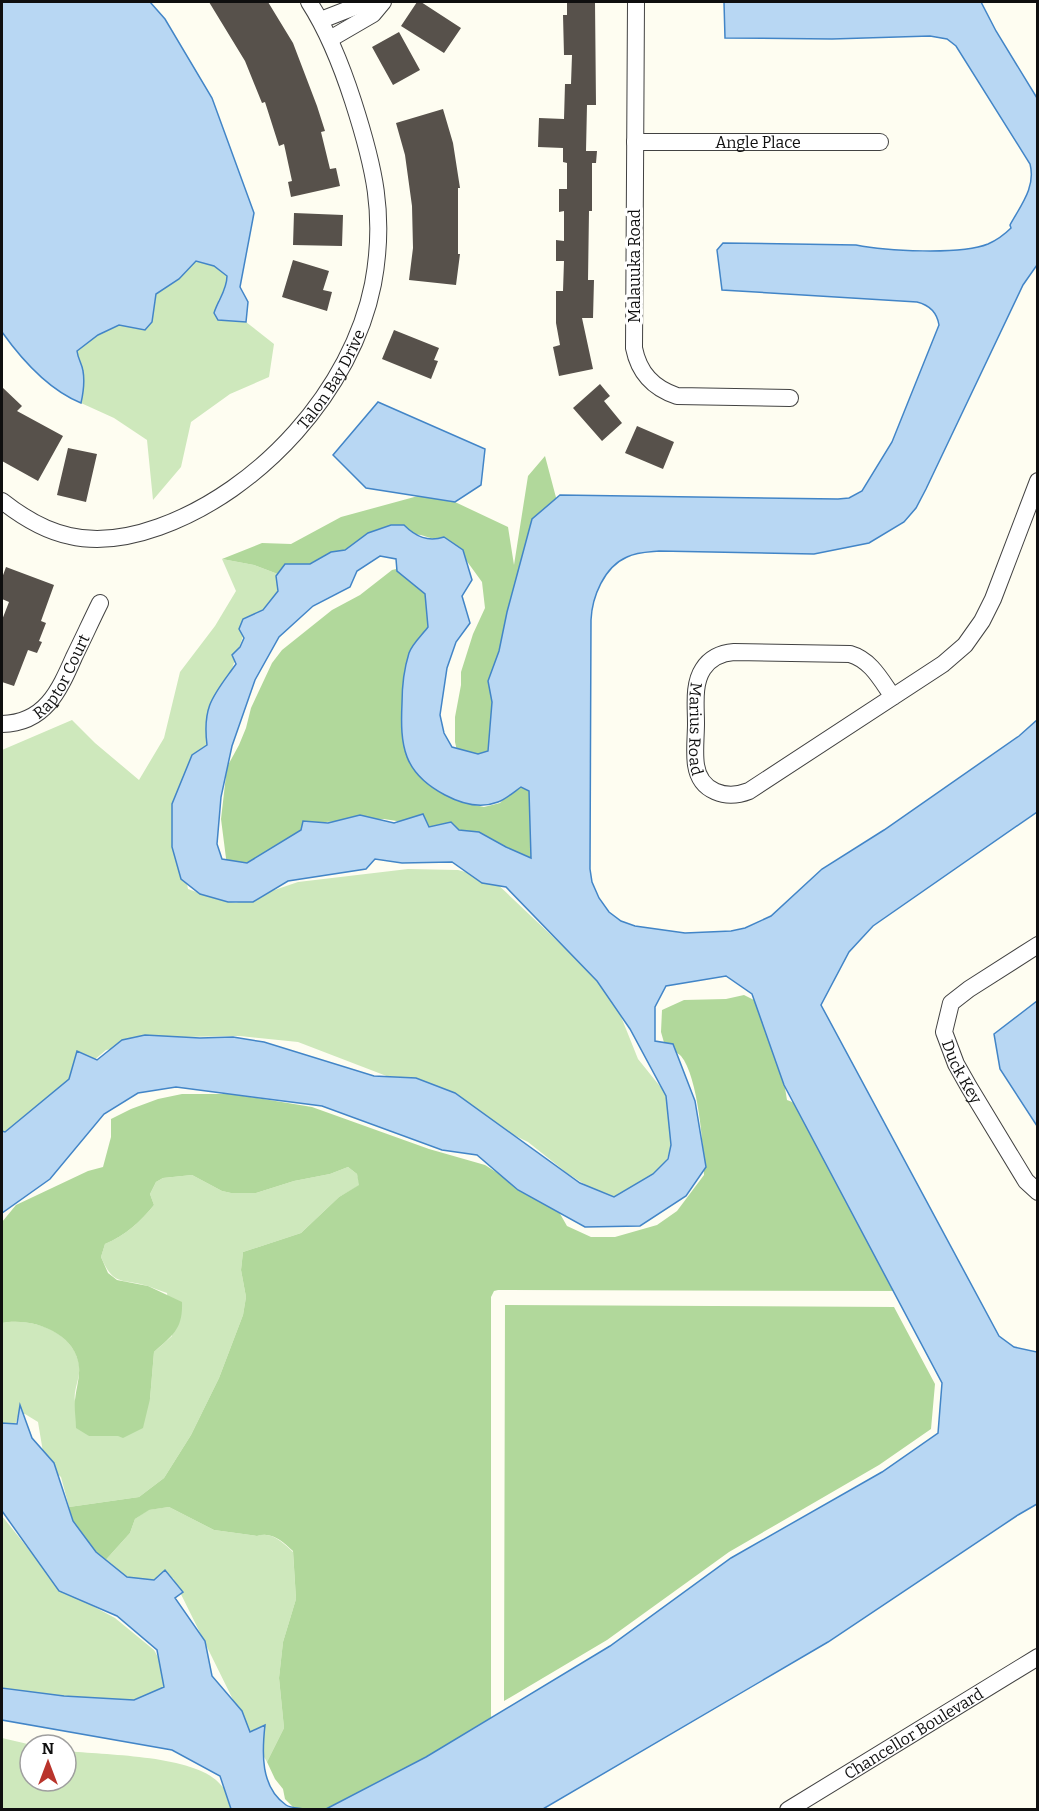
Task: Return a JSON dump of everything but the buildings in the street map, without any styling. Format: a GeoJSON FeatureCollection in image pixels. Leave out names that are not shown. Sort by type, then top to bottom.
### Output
{"type":"FeatureCollection","features":[{"type":"Feature","properties":{"kind":"street","name":"Talon Bay Drive"},"geometry":{"type":"LineString","coordinates":[[2,501],[35,522],[70,536],[103,539],[144,532],[195,511],[249,476],[282,446],[322,398],[352,346],[365,314],[373,283],[379,235],[373,166],[347,82],[321,20],[309,2]]}},
{"type":"Feature","properties":{"kind":"street"},"geometry":{"type":"LineString","coordinates":[[321,20],[367,2]]}},
{"type":"Feature","properties":{"kind":"street"},"geometry":{"type":"LineString","coordinates":[[330,39],[373,14],[383,2]]}},
{"type":"Feature","properties":{"kind":"street","name":"Malauuka Road"},"geometry":{"type":"LineString","coordinates":[[636,2],[634,348],[642,372],[664,392],[677,396],[790,398]]}},
{"type":"Feature","properties":{"kind":"street","name":"Angle Place"},"geometry":{"type":"LineString","coordinates":[[635,142],[880,142]]}},
{"type":"Feature","properties":{"kind":"street","name":"Marius Road"},"geometry":{"type":"LineString","coordinates":[[893,698],[871,666],[859,657],[850,654],[734,652],[720,654],[706,665],[697,683],[695,756],[698,772],[706,785],[718,794],[739,795],[749,791],[893,698],[952,657],[965,645],[978,627],[993,599],[1038,481]]}},
{"type":"Feature","properties":{"kind":"street","name":"Raptor Court"},"geometry":{"type":"LineString","coordinates":[[2,724],[29,718],[52,700],[99,603]]}},
{"type":"Feature","properties":{"kind":"street","name":"Duck Key"},"geometry":{"type":"LineString","coordinates":[[1038,945],[951,1003],[944,1032],[969,1088],[1026,1181],[1038,1192]]}},
{"type":"Feature","properties":{"kind":"street","name":"Chancellor Boulevard"},"geometry":{"type":"LineString","coordinates":[[788,1809],[1038,1657]]}},
{"type":"Feature","properties":{"kind":"green space"},"geometry":{"type":"Polygon","coordinates":[[[196,261],[214,266],[227,276],[227,283],[218,301],[218,320],[246,322],[274,344],[269,377],[230,394],[191,422],[181,467],[153,500],[147,440],[114,418],[81,403],[84,376],[77,351],[112,327],[123,324],[136,329],[155,302],[156,294],[179,279],[196,261]]]}},
{"type":"Feature","properties":{"kind":"green space"},"geometry":{"type":"Polygon","coordinates":[[[545,456],[558,505],[503,729],[481,761],[458,755],[455,742],[455,717],[461,672],[473,634],[485,608],[482,582],[466,560],[440,541],[421,535],[389,532],[283,576],[254,565],[222,559],[262,543],[291,544],[341,517],[418,496],[455,502],[508,527],[514,565],[528,476],[545,456]]]}},
{"type":"Feature","properties":{"kind":"green space"},"geometry":{"type":"Polygon","coordinates":[[[222,559],[254,565],[283,576],[303,575],[243,636],[225,690],[184,869],[188,889],[236,903],[298,882],[408,869],[458,870],[492,879],[590,972],[616,1004],[638,1059],[671,1100],[675,1137],[662,1172],[612,1202],[567,1173],[528,1142],[410,1085],[298,1042],[240,1036],[180,1037],[106,1050],[56,1092],[12,1137],[2,1131],[2,750],[72,720],[139,780],[164,738],[180,672],[215,626],[236,591],[222,559]]]}},
{"type":"Feature","properties":{"kind":"green space"},"geometry":{"type":"Polygon","coordinates":[[[400,568],[416,576],[438,617],[428,638],[445,793],[470,804],[484,807],[500,803],[516,786],[529,780],[542,863],[447,829],[384,819],[313,824],[266,862],[227,866],[221,819],[227,767],[239,745],[251,708],[272,663],[282,650],[332,610],[360,595],[392,570],[400,568]]]}},
{"type":"Feature","properties":{"kind":"green space"},"geometry":{"type":"Polygon","coordinates":[[[744,995],[772,1009],[787,1100],[803,1110],[811,1127],[813,1140],[835,1155],[912,1291],[494,1291],[491,1297],[491,1724],[368,1798],[323,1809],[295,1809],[285,1799],[283,1789],[267,1762],[284,1728],[279,1678],[283,1642],[296,1599],[293,1551],[272,1536],[214,1530],[169,1507],[149,1510],[135,1519],[130,1533],[102,1564],[79,1549],[69,1507],[139,1497],[164,1478],[191,1435],[219,1378],[243,1315],[246,1297],[241,1270],[243,1252],[301,1233],[339,1197],[359,1185],[357,1174],[348,1167],[330,1174],[294,1181],[256,1193],[222,1191],[192,1175],[163,1178],[156,1182],[150,1194],[154,1205],[132,1228],[105,1244],[101,1257],[108,1273],[117,1280],[148,1286],[182,1302],[179,1325],[167,1341],[154,1352],[150,1399],[143,1428],[123,1438],[89,1436],[76,1428],[75,1403],[79,1367],[76,1355],[61,1336],[26,1322],[2,1323],[2,1222],[16,1205],[88,1171],[103,1167],[111,1137],[111,1119],[158,1099],[182,1094],[232,1094],[312,1107],[429,1149],[485,1165],[559,1212],[567,1226],[591,1237],[615,1237],[657,1225],[677,1211],[704,1175],[701,1131],[692,1079],[681,1056],[665,1046],[661,1032],[662,1010],[684,1000],[726,999],[744,995]]]}},
{"type":"Feature","properties":{"kind":"green space"},"geometry":{"type":"Polygon","coordinates":[[[348,1167],[357,1174],[360,1185],[339,1197],[301,1233],[243,1252],[241,1270],[246,1297],[243,1315],[219,1378],[191,1435],[164,1478],[139,1497],[69,1507],[61,1477],[45,1464],[38,1422],[25,1414],[19,1414],[13,1430],[2,1424],[2,1323],[26,1322],[38,1325],[50,1329],[69,1343],[79,1365],[75,1401],[89,1436],[118,1436],[150,1399],[154,1352],[172,1336],[167,1293],[119,1280],[110,1273],[101,1257],[105,1244],[132,1228],[154,1205],[150,1194],[156,1182],[163,1178],[192,1175],[222,1191],[256,1193],[294,1181],[330,1174],[348,1167]]]}},
{"type":"Feature","properties":{"kind":"green space"},"geometry":{"type":"Polygon","coordinates":[[[505,1305],[894,1307],[935,1384],[931,1429],[879,1465],[729,1552],[607,1640],[504,1701],[505,1305]]]}},
{"type":"Feature","properties":{"kind":"green space"},"geometry":{"type":"Polygon","coordinates":[[[169,1507],[214,1530],[272,1536],[293,1552],[296,1599],[283,1642],[279,1678],[284,1728],[267,1762],[244,1722],[173,1578],[132,1582],[102,1564],[130,1533],[135,1519],[148,1510],[169,1507]]]}},
{"type":"Feature","properties":{"kind":"green space"},"geometry":{"type":"Polygon","coordinates":[[[2,1516],[51,1577],[74,1596],[115,1618],[154,1650],[177,1691],[158,1710],[2,1695],[2,1516]]]}},
{"type":"Feature","properties":{"kind":"green space"},"geometry":{"type":"Polygon","coordinates":[[[2,1738],[18,1742],[18,1793],[78,1793],[78,1752],[145,1758],[186,1765],[216,1780],[240,1809],[2,1809],[2,1738]]]}},
{"type":"Feature","properties":{"kind":"water"},"geometry":{"type":"Polygon","coordinates":[[[2,2],[150,2],[165,19],[212,98],[254,213],[240,287],[248,302],[246,322],[218,320],[214,313],[224,290],[227,276],[214,266],[196,261],[179,279],[156,294],[152,322],[145,330],[119,325],[98,335],[77,351],[84,375],[81,403],[47,382],[18,353],[2,332],[2,2]]]}},
{"type":"Feature","properties":{"kind":"water"},"geometry":{"type":"Polygon","coordinates":[[[724,2],[981,2],[1037,98],[1037,265],[1023,285],[926,489],[916,508],[904,522],[869,543],[814,554],[659,551],[639,553],[619,562],[606,575],[594,602],[591,620],[590,869],[592,882],[609,912],[621,921],[635,926],[685,933],[731,931],[745,928],[771,916],[822,869],[884,830],[1019,736],[1037,720],[1037,812],[873,926],[849,952],[821,1005],[999,1336],[1014,1347],[1037,1352],[1037,1504],[828,1642],[543,1809],[326,1809],[426,1757],[610,1646],[731,1558],[882,1472],[938,1433],[942,1383],[784,1085],[752,994],[726,976],[666,986],[655,1007],[655,1041],[673,1044],[695,1101],[706,1167],[686,1196],[640,1226],[585,1227],[518,1190],[477,1155],[442,1150],[322,1106],[176,1087],[138,1093],[104,1114],[50,1179],[2,1213],[2,1131],[5,1132],[69,1079],[77,1051],[97,1060],[122,1040],[145,1035],[233,1037],[264,1042],[374,1076],[416,1078],[455,1093],[580,1183],[614,1197],[653,1174],[668,1159],[671,1145],[666,1096],[630,1029],[597,981],[506,887],[482,883],[452,862],[402,863],[375,859],[366,869],[288,881],[253,902],[228,902],[200,894],[181,879],[172,847],[172,804],[192,755],[207,745],[208,710],[211,701],[236,664],[232,655],[240,647],[244,638],[239,629],[243,619],[263,610],[278,591],[276,576],[285,564],[310,564],[331,552],[345,550],[368,533],[391,525],[404,525],[413,533],[427,539],[444,537],[463,550],[472,580],[462,596],[470,623],[456,642],[447,668],[440,715],[444,733],[452,747],[478,754],[488,751],[492,702],[488,681],[499,651],[532,519],[560,495],[838,499],[849,498],[862,491],[892,442],[939,325],[934,313],[929,307],[917,302],[722,290],[717,250],[723,243],[856,245],[923,251],[960,250],[988,244],[1011,228],[1010,225],[1029,188],[1030,164],[956,46],[947,39],[930,36],[832,39],[725,38],[724,2]],[[380,556],[357,571],[350,587],[313,606],[279,637],[255,680],[232,746],[221,797],[217,844],[222,859],[247,863],[301,830],[303,821],[328,823],[360,815],[394,823],[423,814],[429,827],[451,822],[459,830],[479,832],[531,858],[529,791],[521,787],[504,799],[491,804],[464,803],[431,786],[412,768],[407,757],[402,732],[402,690],[405,671],[410,650],[428,627],[425,594],[397,571],[396,559],[380,556]]]}},
{"type":"Feature","properties":{"kind":"water"},"geometry":{"type":"Polygon","coordinates":[[[378,402],[485,449],[481,485],[455,502],[366,488],[333,455],[378,402]]]}},
{"type":"Feature","properties":{"kind":"water"},"geometry":{"type":"Polygon","coordinates":[[[1037,1001],[1037,1126],[1000,1069],[994,1034],[1037,1001]]]}},
{"type":"Feature","properties":{"kind":"water"},"geometry":{"type":"Polygon","coordinates":[[[20,1405],[32,1438],[54,1463],[73,1521],[96,1552],[127,1577],[154,1580],[165,1570],[183,1592],[175,1598],[205,1641],[212,1676],[242,1711],[250,1732],[265,1725],[263,1757],[271,1789],[286,1805],[304,1809],[231,1809],[220,1776],[172,1750],[2,1720],[2,1688],[64,1696],[134,1700],[164,1687],[157,1650],[117,1616],[59,1591],[2,1511],[2,1423],[17,1424],[20,1405]]]}}]}
